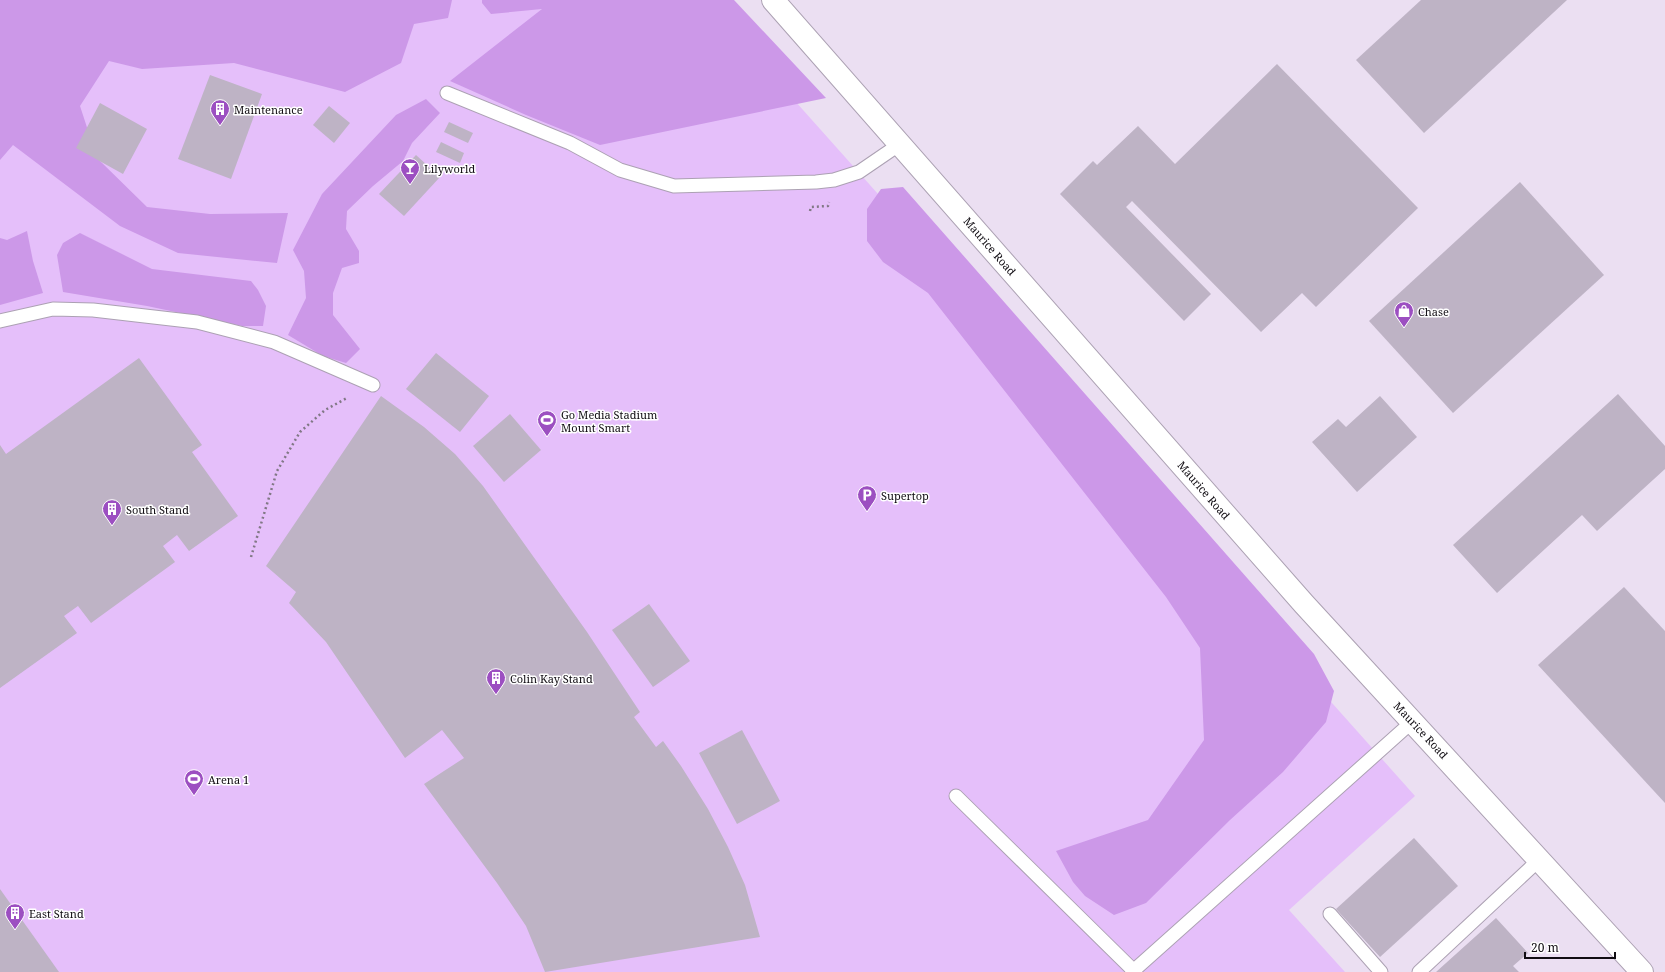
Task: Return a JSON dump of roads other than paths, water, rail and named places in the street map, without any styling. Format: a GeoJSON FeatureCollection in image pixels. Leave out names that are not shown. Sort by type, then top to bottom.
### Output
{"type":"FeatureCollection","features":[{"type":"Feature","properties":{"kind":"street","name":"Maurice Road"},"geometry":{"type":"LineString","coordinates":[[774,0],[1304,604],[1540,859],[1642,972]]}},
{"type":"Feature","properties":{"kind":"lane"},"geometry":{"type":"LineString","coordinates":[[448,93],[570,143],[620,170],[674,186],[816,182],[834,180],[859,172],[900,144]]}},
{"type":"Feature","properties":{"kind":"lane"},"geometry":{"type":"LineString","coordinates":[[0,321],[52,309],[93,310],[196,322],[274,342],[373,386]]}},
{"type":"Feature","properties":{"kind":"lane"},"geometry":{"type":"LineString","coordinates":[[956,796],[1133,971],[1413,721]]}},
{"type":"Feature","properties":{"kind":"lane"},"geometry":{"type":"LineString","coordinates":[[1419,972],[1540,859]]}},
{"type":"Feature","properties":{"kind":"lane"},"geometry":{"type":"LineString","coordinates":[[1330,914],[1381,972]]}},
{"type":"Feature","properties":{"kind":"place","name":"Maintenance"},"geometry":{"type":"Point","coordinates":[220,126]}},
{"type":"Feature","properties":{"kind":"place","name":"Lilyworld"},"geometry":{"type":"Point","coordinates":[410,185]}},
{"type":"Feature","properties":{"kind":"place","name":"Chase"},"geometry":{"type":"Point","coordinates":[1404,328]}},
{"type":"Feature","properties":{"kind":"place","name":"Go Media Stadium Mount Smart"},"geometry":{"type":"Point","coordinates":[547,437]}},
{"type":"Feature","properties":{"kind":"place","name":"Supertop"},"geometry":{"type":"Point","coordinates":[867,512]}},
{"type":"Feature","properties":{"kind":"place","name":"South Stand"},"geometry":{"type":"Point","coordinates":[112,526]}},
{"type":"Feature","properties":{"kind":"place","name":"Colin Kay Stand"},"geometry":{"type":"Point","coordinates":[496,695]}},
{"type":"Feature","properties":{"kind":"place","name":"Arena 1"},"geometry":{"type":"Point","coordinates":[194,796]}},
{"type":"Feature","properties":{"kind":"place","name":"East Stand"},"geometry":{"type":"Point","coordinates":[15,930]}}]}
